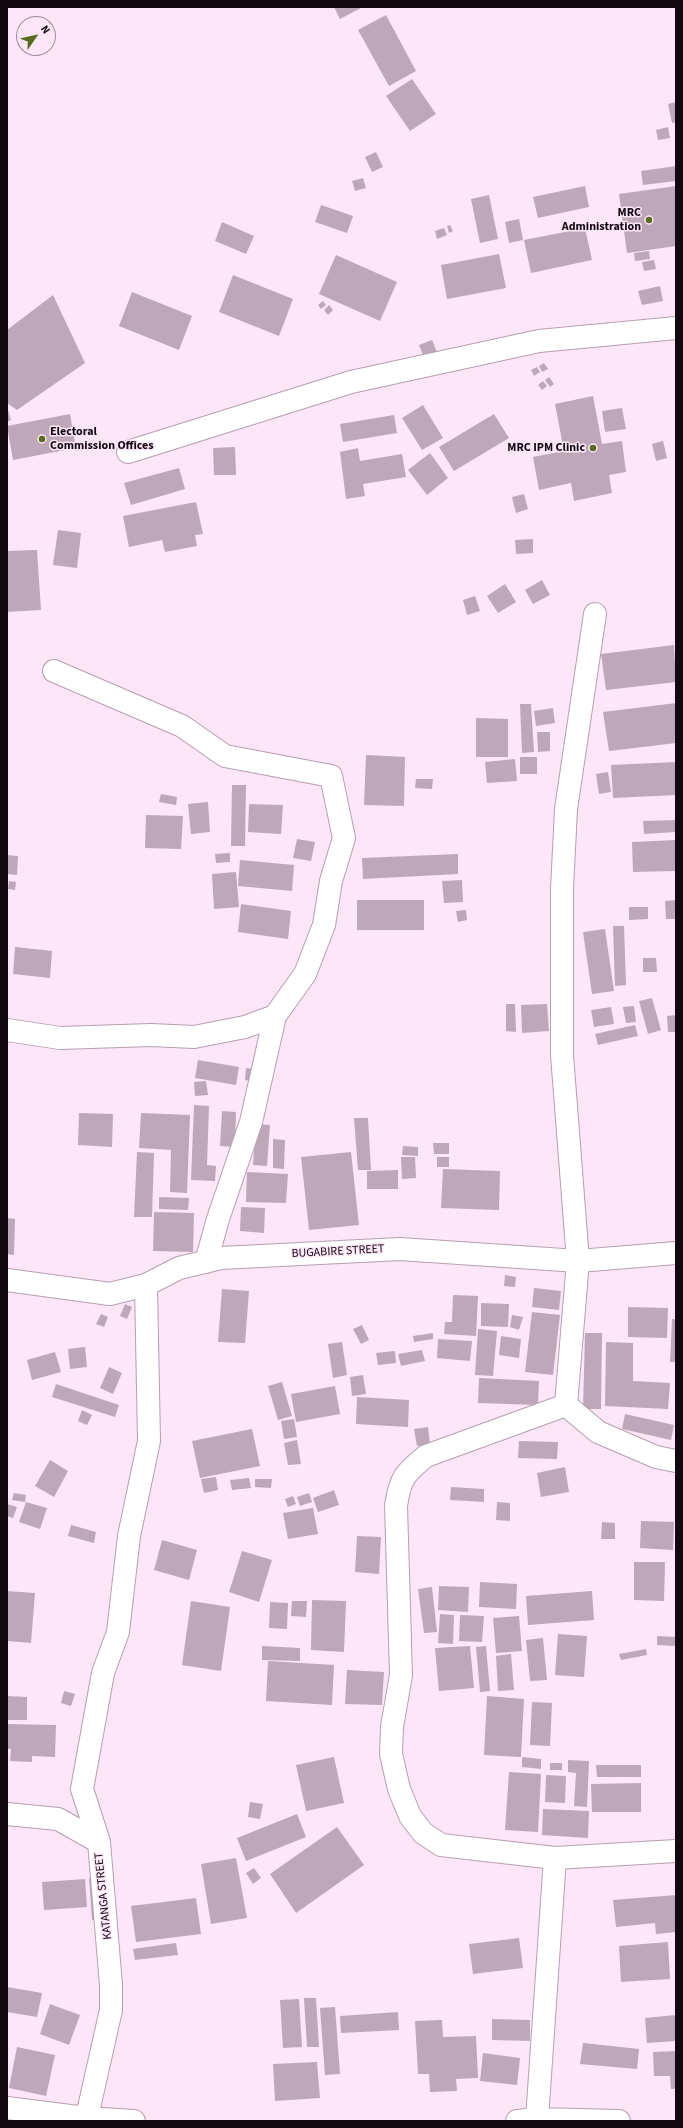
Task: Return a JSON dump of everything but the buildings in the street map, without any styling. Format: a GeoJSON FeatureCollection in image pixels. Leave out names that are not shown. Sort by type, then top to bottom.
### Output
{"type":"FeatureCollection","features":[{"type":"Feature","properties":{"kind":"street"},"geometry":{"type":"LineString","coordinates":[[128,452],[351,382],[539,341],[676,328]]}},
{"type":"Feature","properties":{"kind":"street"},"geometry":{"type":"LineString","coordinates":[[566,1405],[578,1261],[562,1055],[562,889],[566,809],[595,614]]}},
{"type":"Feature","properties":{"kind":"street"},"geometry":{"type":"LineString","coordinates":[[54,671],[182,726],[224,756],[331,776],[344,838],[331,881],[324,925],[306,974],[275,1016],[251,1122],[218,1219],[206,1262]]}},
{"type":"Feature","properties":{"kind":"street"},"geometry":{"type":"LineString","coordinates":[[7,1030],[60,1038],[151,1035],[194,1037],[245,1027],[275,1016]]}},
{"type":"Feature","properties":{"kind":"street","name":"BUGABIRE STREET"},"geometry":{"type":"LineString","coordinates":[[7,1280],[110,1294],[146,1285],[179,1268],[220,1258],[400,1250],[578,1261],[676,1253]]}},
{"type":"Feature","properties":{"kind":"street","name":"KATANGA STREET"},"geometry":{"type":"LineString","coordinates":[[86,2120],[111,2010],[110,1962],[98,1842],[82,1789],[103,1673],[118,1632],[129,1536],[149,1441],[146,1285]]}},
{"type":"Feature","properties":{"kind":"street"},"geometry":{"type":"LineString","coordinates":[[566,1405],[598,1432],[656,1457],[676,1461]]}},
{"type":"Feature","properties":{"kind":"street"},"geometry":{"type":"LineString","coordinates":[[566,1405],[426,1456],[410,1469],[399,1485],[396,1506],[401,1675],[392,1727],[391,1754],[399,1789],[410,1816],[423,1833],[441,1845],[555,1858],[676,1851]]}},
{"type":"Feature","properties":{"kind":"street"},"geometry":{"type":"LineString","coordinates":[[58,1819],[82,1789]]}},
{"type":"Feature","properties":{"kind":"street"},"geometry":{"type":"LineString","coordinates":[[7,1814],[58,1819],[98,1842]]}},
{"type":"Feature","properties":{"kind":"street"},"geometry":{"type":"LineString","coordinates":[[555,1858],[527,2120],[619,2121]]}},
{"type":"Feature","properties":{"kind":"street"},"geometry":{"type":"LineString","coordinates":[[7,2108],[86,2120],[134,2121]]}},
{"type":"Feature","properties":{"kind":"place","name":"MRC Administration"},"geometry":{"type":"Point","coordinates":[649,220]}},
{"type":"Feature","properties":{"kind":"place","name":"Electoral Commission Offices"},"geometry":{"type":"Point","coordinates":[42,439]}},
{"type":"Feature","properties":{"kind":"place","name":"MRC IPM Clinic"},"geometry":{"type":"Point","coordinates":[593,448]}}]}
